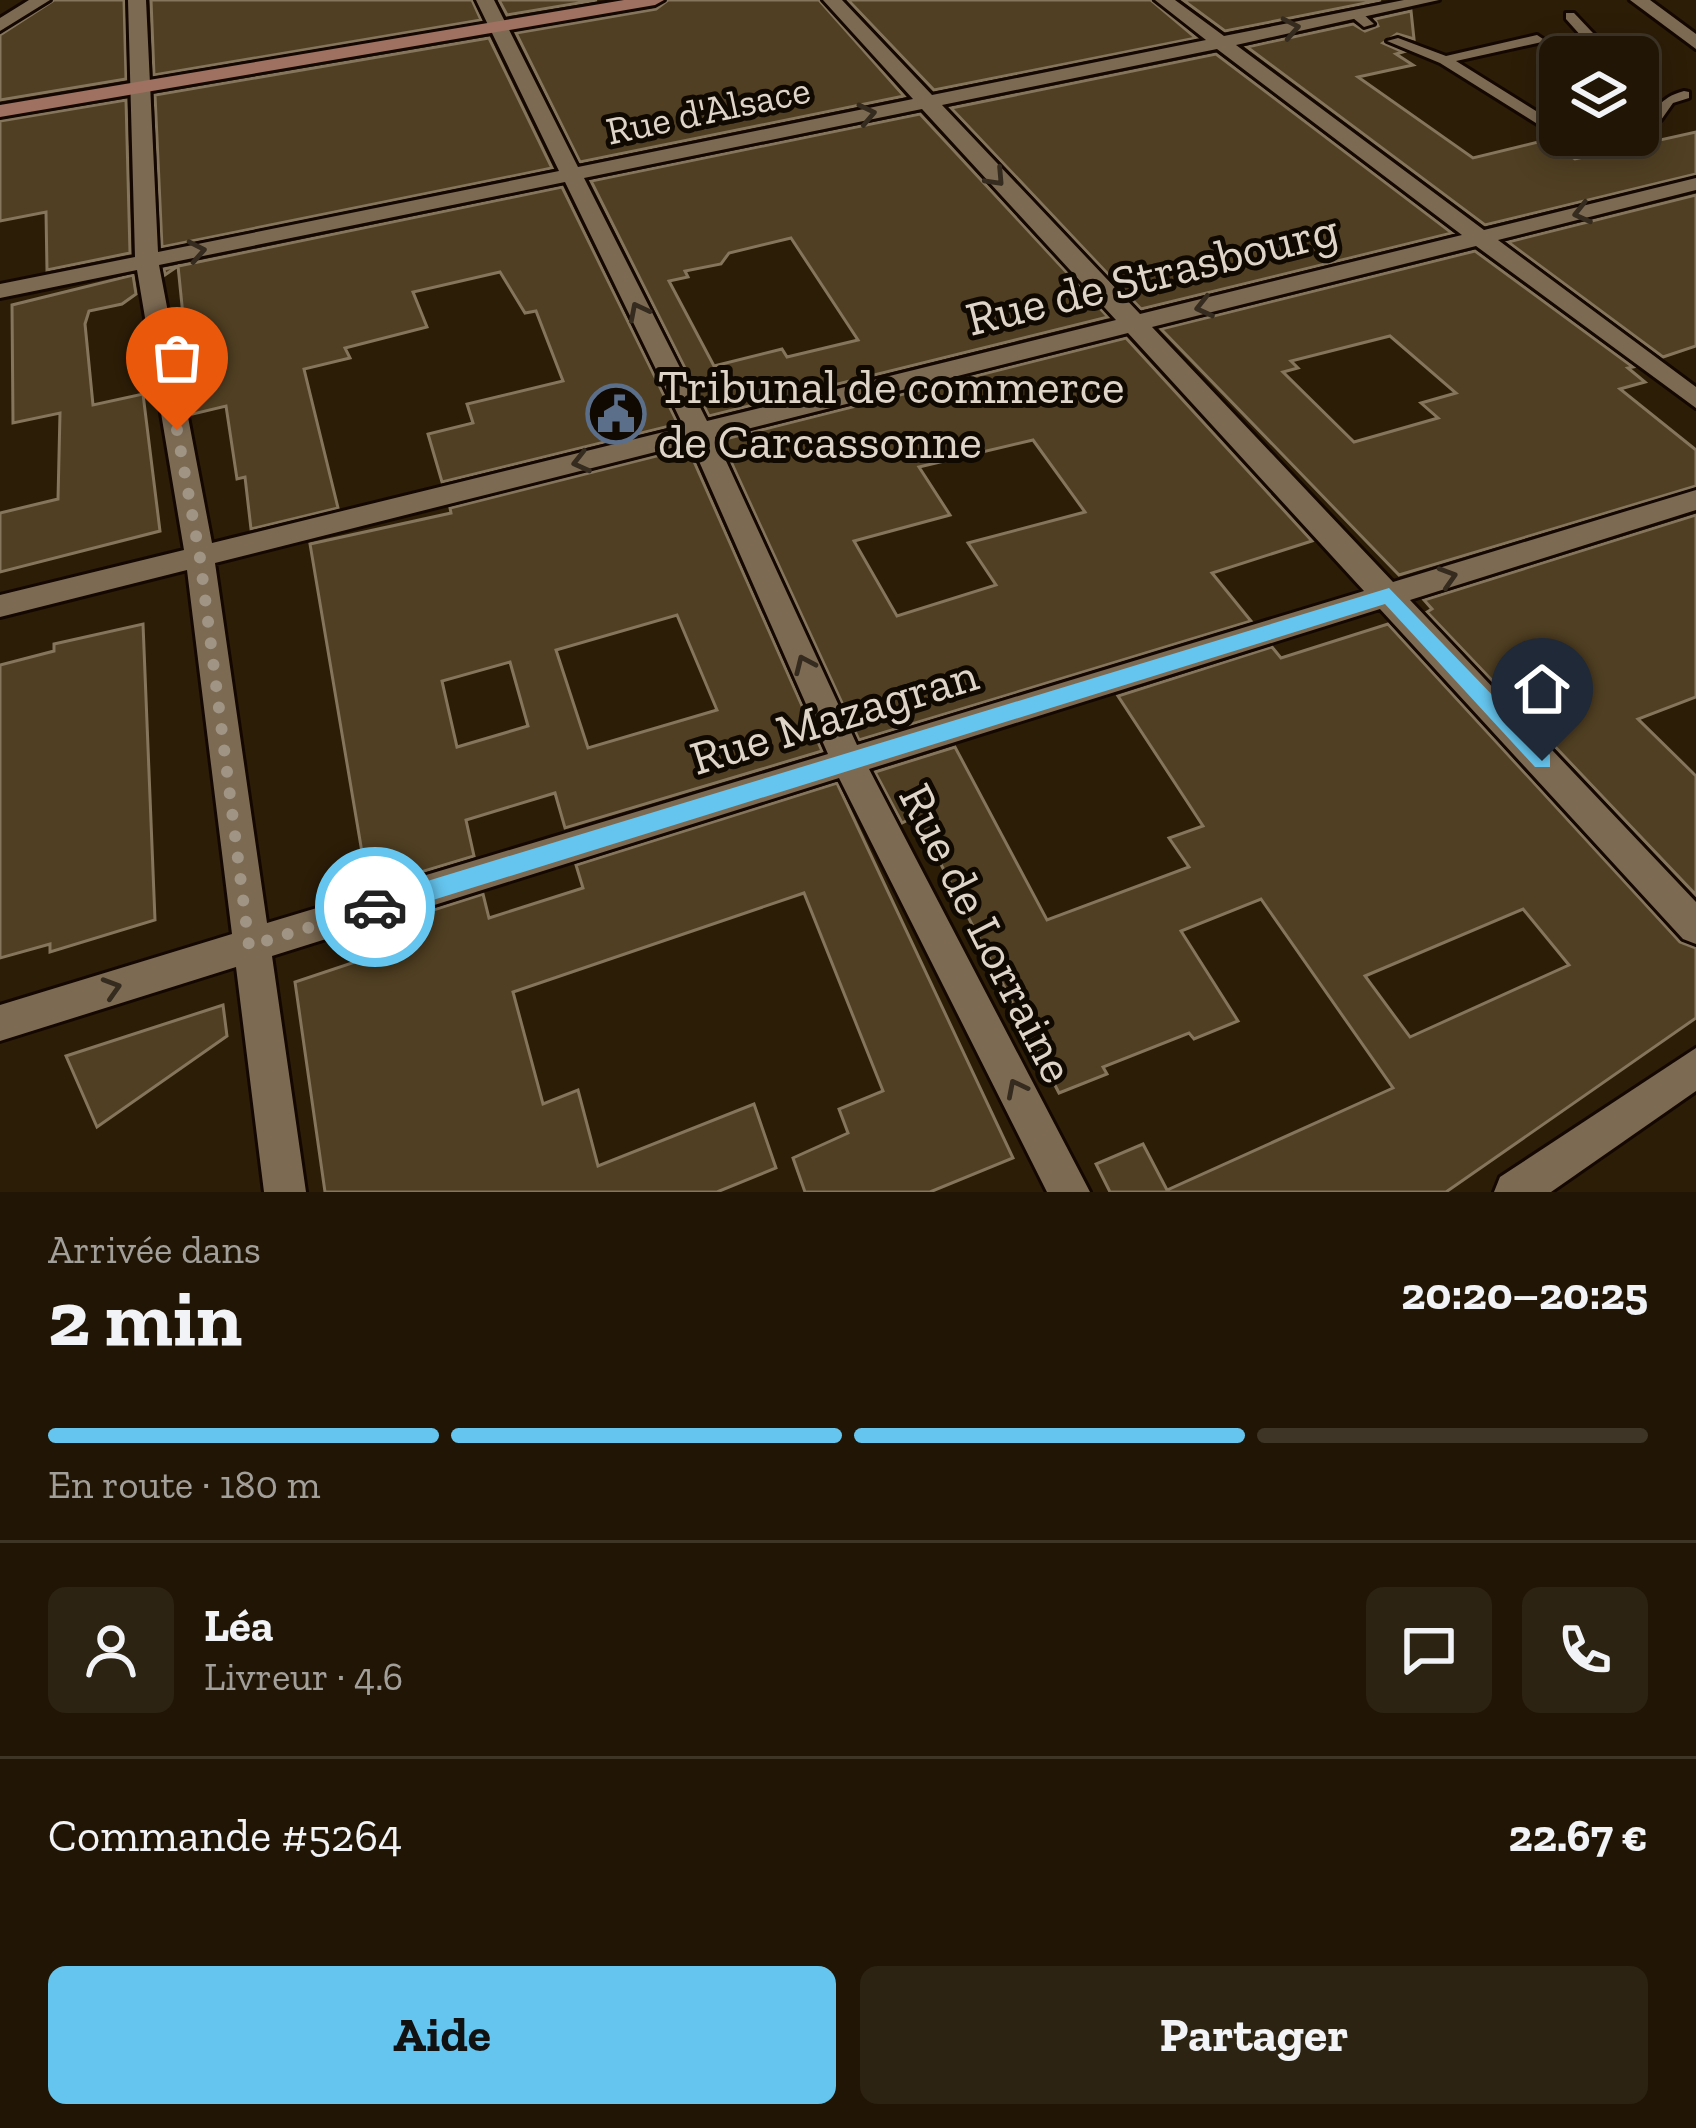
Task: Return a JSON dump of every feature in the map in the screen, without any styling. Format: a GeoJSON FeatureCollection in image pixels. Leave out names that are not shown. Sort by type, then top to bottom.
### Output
{"type":"FeatureCollection","features":[{"type":"Feature","properties":{"kind":"street"},"geometry":{"type":"LineString","coordinates":[[0,26],[41,0]]}},
{"type":"Feature","properties":{"kind":"street"},"geometry":{"type":"LineString","coordinates":[[137,0],[147,261],[200,558],[285,1192]]}},
{"type":"Feature","properties":{"kind":"street"},"geometry":{"type":"LineString","coordinates":[[0,111],[142,87],[492,13],[655,0]]}},
{"type":"Feature","properties":{"kind":"street"},"geometry":{"type":"LineString","coordinates":[[832,0],[1696,927]]}},
{"type":"Feature","properties":{"kind":"street"},"geometry":{"type":"LineString","coordinates":[[1164,0],[1696,400]]}},
{"type":"Feature","properties":{"kind":"street","name":"Rue d'Alsace"},"geometry":{"type":"LineString","coordinates":[[0,291],[1221,42],[1362,20],[1430,0]]}},
{"type":"Feature","properties":{"kind":"street"},"geometry":{"type":"LineString","coordinates":[[1640,0],[1696,43]]}},
{"type":"Feature","properties":{"kind":"street","name":"Rue de Lorraine"},"geometry":{"type":"LineString","coordinates":[[492,13],[700,433],[848,762],[1069,1192]]}},
{"type":"Feature","properties":{"kind":"street","name":"Rue de Strasbourg"},"geometry":{"type":"LineString","coordinates":[[0,606],[1696,184]]}},
{"type":"Feature","properties":{"kind":"street","name":"Rue Mazagran"},"geometry":{"type":"LineString","coordinates":[[0,1023],[1696,500]]}},
{"type":"Feature","properties":{"kind":"street"},"geometry":{"type":"LineString","coordinates":[[1515,1192],[1696,1066]]}},
{"type":"Feature","properties":{"kind":"lane"},"geometry":{"type":"LineString","coordinates":[[1570,16],[1588,36]]}},
{"type":"Feature","properties":{"kind":"lane"},"geometry":{"type":"LineString","coordinates":[[1444,60],[1538,40]]}},
{"type":"Feature","properties":{"kind":"lane"},"geometry":{"type":"LineString","coordinates":[[1393,41],[1444,60],[1539,119]]}},
{"type":"Feature","properties":{"kind":"lane"},"geometry":{"type":"LineString","coordinates":[[1659,113],[1668,100],[1684,95]]}},
{"type":"Feature","properties":{"kind":"building"},"geometry":{"type":"Polygon","coordinates":[[[54,0],[124,0],[126,79],[0,100],[0,35],[54,0]]]}},
{"type":"Feature","properties":{"kind":"building"},"geometry":{"type":"Polygon","coordinates":[[[151,0],[472,0],[481,20],[154,75],[151,0]]]}},
{"type":"Feature","properties":{"kind":"building"},"geometry":{"type":"Polygon","coordinates":[[[499,0],[597,0],[507,15],[499,0]]]}},
{"type":"Feature","properties":{"kind":"building"},"geometry":{"type":"Polygon","coordinates":[[[668,0],[819,0],[904,96],[580,162],[516,33],[656,9],[668,0]]]}},
{"type":"Feature","properties":{"kind":"building"},"geometry":{"type":"Polygon","coordinates":[[[848,0],[1151,0],[1196,38],[934,90],[848,0]]]}},
{"type":"Feature","properties":{"kind":"building"},"geometry":{"type":"Polygon","coordinates":[[[1183,0],[1381,0],[1225,31],[1183,0]]]}},
{"type":"Feature","properties":{"kind":"building"},"geometry":{"type":"Polygon","coordinates":[[[1411,11],[1414,39],[1397,34],[1383,43],[1403,52],[1396,54],[1413,65],[1358,77],[1473,158],[1539,142],[1539,156],[1659,156],[1659,140],[1696,132],[1696,174],[1485,225],[1247,47],[1353,24],[1365,31],[1378,26],[1375,19],[1411,11]]]}},
{"type":"Feature","properties":{"kind":"building"},"geometry":{"type":"Polygon","coordinates":[[[489,38],[552,168],[162,247],[155,95],[489,38]]]}},
{"type":"Feature","properties":{"kind":"building"},"geometry":{"type":"Polygon","coordinates":[[[1216,54],[1452,233],[1141,309],[951,108],[1216,54]]]}},
{"type":"Feature","properties":{"kind":"building"},"geometry":{"type":"Polygon","coordinates":[[[126,100],[130,253],[47,270],[46,212],[0,221],[0,121],[126,100]]]}},
{"type":"Feature","properties":{"kind":"building"},"geometry":{"type":"Polygon","coordinates":[[[920,114],[1108,317],[709,416],[591,181],[920,114]],[[791,238],[729,253],[721,264],[685,271],[688,277],[669,281],[714,366],[782,349],[787,357],[858,340],[791,238]]]}},
{"type":"Feature","properties":{"kind":"building"},"geometry":{"type":"Polygon","coordinates":[[[562,187],[678,424],[442,482],[428,434],[473,423],[467,404],[563,381],[536,311],[525,313],[500,272],[413,292],[427,327],[345,348],[350,358],[304,369],[338,508],[251,529],[245,477],[237,479],[226,406],[193,414],[178,266],[562,187]]]}},
{"type":"Feature","properties":{"kind":"building"},"geometry":{"type":"Polygon","coordinates":[[[1696,195],[1696,346],[1663,357],[1508,242],[1696,195]]]}},
{"type":"Feature","properties":{"kind":"building"},"geometry":{"type":"Polygon","coordinates":[[[1475,251],[1633,367],[1628,368],[1645,382],[1620,389],[1696,450],[1696,486],[1399,575],[1161,329],[1475,251]],[[1390,336],[1291,361],[1298,368],[1283,372],[1354,442],[1438,418],[1421,403],[1456,393],[1390,336]]]}},
{"type":"Feature","properties":{"kind":"building"},"geometry":{"type":"Polygon","coordinates":[[[133,275],[136,294],[122,304],[89,311],[85,324],[93,405],[143,394],[160,531],[0,572],[0,513],[58,499],[60,413],[13,423],[12,305],[133,275]]]}},
{"type":"Feature","properties":{"kind":"building"},"geometry":{"type":"Polygon","coordinates":[[[1126,338],[1312,541],[1212,573],[1251,621],[859,740],[721,440],[1126,338]],[[1033,440],[919,467],[950,515],[854,541],[897,616],[996,585],[968,543],[1085,512],[1033,440]]]}},
{"type":"Feature","properties":{"kind":"building"},"geometry":{"type":"Polygon","coordinates":[[[688,448],[822,751],[565,828],[555,793],[466,820],[474,856],[368,888],[310,544],[451,513],[450,508],[688,448]],[[677,615],[556,650],[588,748],[717,710],[677,615]],[[510,662],[442,681],[457,747],[528,726],[510,662]]]}},
{"type":"Feature","properties":{"kind":"building"},"geometry":{"type":"Polygon","coordinates":[[[1696,515],[1696,697],[1638,719],[1696,776],[1696,895],[1427,612],[1432,609],[1424,600],[1696,515]]]}},
{"type":"Feature","properties":{"kind":"building"},"geometry":{"type":"Polygon","coordinates":[[[143,624],[155,920],[50,952],[50,944],[0,958],[0,665],[54,651],[54,644],[143,624]]]}},
{"type":"Feature","properties":{"kind":"building"},"geometry":{"type":"Polygon","coordinates":[[[1388,624],[1680,942],[1696,948],[1696,1018],[1446,1192],[1110,1192],[1096,1164],[1143,1144],[1167,1190],[1393,1088],[1261,899],[1181,931],[1238,1021],[1194,1039],[1189,1033],[1103,1067],[1107,1074],[1059,1093],[916,816],[902,823],[875,772],[955,747],[1047,920],[1189,867],[1169,838],[1203,826],[1118,696],[1272,647],[1281,658],[1388,624]],[[1523,909],[1365,976],[1410,1037],[1569,965],[1523,909]]]}},
{"type":"Feature","properties":{"kind":"building"},"geometry":{"type":"Polygon","coordinates":[[[837,783],[1013,1158],[930,1192],[805,1192],[793,1158],[848,1133],[839,1109],[883,1091],[804,893],[513,992],[543,1104],[578,1090],[598,1166],[754,1104],[776,1168],[717,1192],[325,1192],[295,982],[379,954],[374,929],[483,894],[489,918],[583,888],[576,865],[837,783]]]}},
{"type":"Feature","properties":{"kind":"building"},"geometry":{"type":"Polygon","coordinates":[[[223,1005],[227,1036],[97,1127],[66,1056],[223,1005]]]}},
{"type":"Feature","properties":{"kind":"way so far"},"geometry":{"type":"LineString","coordinates":[[177,430],[200,558],[249,946],[375,907]]}},
{"type":"Feature","properties":{"kind":"place","name":"Tribunal de commerce de Carcassonne"},"geometry":{"type":"Point","coordinates":[616,414]}},
{"type":"Feature","properties":{"kind":"route"},"geometry":{"type":"LineString","coordinates":[[375,907],[1389,595],[1542,761]]}}]}
